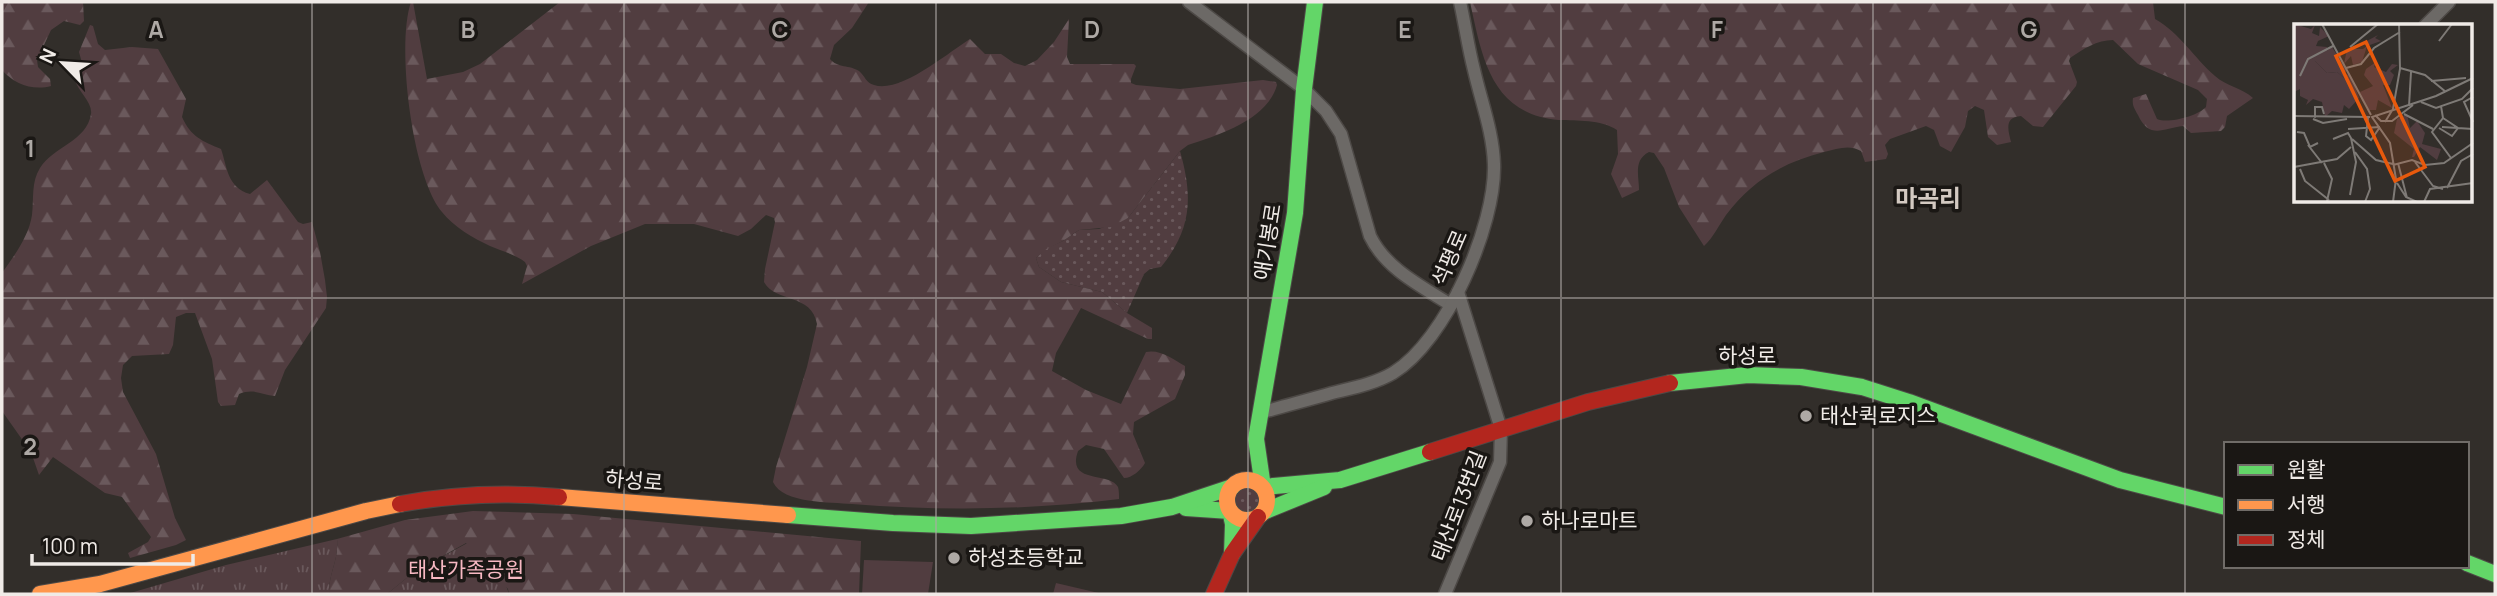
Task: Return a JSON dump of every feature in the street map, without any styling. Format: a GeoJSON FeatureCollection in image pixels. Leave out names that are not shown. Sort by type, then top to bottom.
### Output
{"type":"FeatureCollection","features":[{"type":"Feature","properties":{"kind":"street"},"geometry":{"type":"LineString","coordinates":[[1189,2],[1304,89],[1326,110],[1341,134],[1370,236],[1377,251],[1389,264],[1451,305]]}},
{"type":"Feature","properties":{"kind":"street","name":"애기봉로"},"geometry":{"type":"LineString","coordinates":[[1263,487],[1256,439],[1295,213],[1304,89],[1315,2]]}},
{"type":"Feature","properties":{"kind":"street","name":"석평로"},"geometry":{"type":"LineString","coordinates":[[1260,413],[1372,383],[1390,375],[1404,366],[1417,352],[1458,292],[1489,214],[1494,184],[1494,160],[1489,133],[1460,2]]}},
{"type":"Feature","properties":{"kind":"street"},"geometry":{"type":"LineString","coordinates":[[2427,24],[2449,2]]}},
{"type":"Feature","properties":{"kind":"street","name":"태산로13번길"},"geometry":{"type":"LineString","coordinates":[[1445,594],[1500,462],[1500,429],[1458,292]]}},
{"type":"Feature","properties":{"kind":"street","name":"하성로"},"geometry":{"type":"LineString","coordinates":[[1263,487],[1340,480],[1588,402],[1677,381],[1748,375],[1801,377],[1862,387],[2120,480],[2224,506]]}},
{"type":"Feature","properties":{"kind":"street"},"geometry":{"type":"LineString","coordinates":[[1232,554],[1233,524],[1227,499],[1250,459],[1256,439]]}},
{"type":"Feature","properties":{"kind":"street"},"geometry":{"type":"LineString","coordinates":[[1214,594],[1232,554],[1260,515],[1267,499],[1263,487],[1251,480],[1234,485]]}},
{"type":"Feature","properties":{"kind":"street"},"geometry":{"type":"LineString","coordinates":[[1172,507],[1230,511],[1245,520],[1340,480]]}},
{"type":"Feature","properties":{"kind":"street","name":"하성로"},"geometry":{"type":"LineString","coordinates":[[40,594],[100,584],[403,503],[485,493],[547,495],[893,523],[971,526],[1121,516],[1172,507],[1234,485]]}},
{"type":"Feature","properties":{"kind":"street"},"geometry":{"type":"LineString","coordinates":[[2469,564],[2495,574]]}},
{"type":"Feature","properties":{"kind":"green space"},"geometry":{"type":"Polygon","coordinates":[[[2,2],[83,2],[84,21],[80,25],[64,21],[51,30],[37,60],[38,67],[50,79],[51,86],[37,88],[24,85],[2,70],[2,2]]]}},
{"type":"Feature","properties":{"kind":"green space"},"geometry":{"type":"Polygon","coordinates":[[[411,2],[427,79],[463,72],[480,64],[560,2],[869,2],[852,28],[834,45],[830,59],[836,64],[859,71],[874,85],[885,86],[910,78],[970,39],[985,54],[1001,54],[1014,63],[1025,66],[1037,60],[1054,42],[1069,19],[1067,57],[1070,64],[1134,64],[1136,66],[1131,83],[1136,85],[1180,89],[1263,80],[1276,82],[1277,85],[1272,97],[1253,117],[1180,151],[1128,218],[1111,227],[1079,230],[1036,258],[1039,267],[1061,282],[1102,292],[1127,313],[1152,328],[1152,339],[1148,339],[1081,308],[1056,353],[1052,371],[1086,390],[1121,404],[1146,352],[1161,353],[1185,366],[1185,375],[1175,399],[1134,422],[1133,434],[1145,463],[1136,473],[1124,478],[1104,449],[1086,445],[1078,451],[1078,469],[1113,482],[1118,487],[1119,499],[986,508],[919,508],[820,502],[787,494],[773,482],[817,324],[808,307],[776,293],[764,282],[774,218],[766,215],[751,229],[738,236],[694,224],[645,224],[591,246],[522,284],[527,266],[525,262],[484,243],[458,227],[442,212],[431,194],[415,141],[406,78],[405,48],[411,2]]]}},
{"type":"Feature","properties":{"kind":"green space"},"geometry":{"type":"Polygon","coordinates":[[[1470,2],[2153,2],[2155,19],[2172,31],[2207,69],[2253,98],[2227,116],[2225,127],[2221,131],[2191,133],[2183,126],[2152,130],[2142,122],[2133,98],[2146,94],[2157,119],[2162,120],[2183,118],[2197,113],[2206,107],[2207,99],[2198,90],[2138,64],[2113,40],[2101,42],[2070,58],[2076,86],[2043,127],[2033,126],[2021,116],[2016,117],[2008,125],[2011,142],[1997,145],[1988,137],[1984,110],[1975,106],[1968,111],[1965,127],[1951,152],[1940,146],[1934,130],[1926,126],[1890,139],[1885,145],[1888,154],[1886,159],[1865,162],[1861,151],[1847,147],[1809,156],[1769,174],[1746,192],[1704,246],[1679,207],[1664,168],[1654,153],[1649,152],[1641,159],[1639,190],[1622,198],[1611,174],[1618,154],[1617,130],[1596,122],[1559,120],[1536,115],[1518,107],[1504,94],[1485,61],[1470,2]]]}},
{"type":"Feature","properties":{"kind":"green space"},"geometry":{"type":"Polygon","coordinates":[[[90,25],[93,26],[98,44],[105,50],[132,47],[158,49],[186,99],[182,117],[185,124],[198,138],[221,149],[232,182],[250,194],[267,180],[298,222],[312,222],[327,297],[326,308],[285,370],[275,396],[244,392],[239,394],[235,405],[221,406],[218,402],[212,359],[195,313],[176,317],[173,345],[169,354],[132,356],[123,365],[123,392],[156,454],[175,518],[186,540],[130,558],[128,553],[148,542],[151,537],[122,497],[105,493],[53,457],[39,475],[31,452],[2,411],[2,273],[28,231],[37,173],[53,154],[77,137],[88,123],[90,106],[75,80],[84,70],[79,52],[90,25]]]}},
{"type":"Feature","properties":{"kind":"green space"},"geometry":{"type":"Polygon","coordinates":[[[1180,151],[1188,198],[1184,226],[1161,267],[1150,269],[1144,274],[1127,313],[1102,292],[1061,282],[1039,267],[1036,258],[1045,249],[1079,230],[1099,229],[1128,218],[1180,151]]]}},
{"type":"Feature","properties":{"kind":"green space"},"geometry":{"type":"Polygon","coordinates":[[[1247,487],[1256,491],[1260,500],[1256,509],[1247,513],[1238,509],[1234,500],[1238,491],[1247,487]]]}},
{"type":"Feature","properties":{"kind":"green space"},"geometry":{"type":"Polygon","coordinates":[[[473,511],[573,514],[861,541],[859,594],[509,594],[508,589],[466,543],[414,572],[387,594],[329,592],[337,539],[405,520],[473,511]]]}},
{"type":"Feature","properties":{"kind":"green space"},"geometry":{"type":"Polygon","coordinates":[[[337,539],[337,553],[329,585],[329,592],[332,594],[127,594],[226,565],[337,539]]]}},
{"type":"Feature","properties":{"kind":"green space","name":"태산가족공원"},"geometry":{"type":"Polygon","coordinates":[[[473,540],[495,564],[509,594],[387,594],[414,572],[473,540]]]}},
{"type":"Feature","properties":{"kind":"green space"},"geometry":{"type":"Polygon","coordinates":[[[864,560],[933,562],[928,594],[862,594],[864,560]]]}},
{"type":"Feature","properties":{"kind":"green space"},"geometry":{"type":"Polygon","coordinates":[[[1056,583],[1103,594],[1053,594],[1056,583]]]}},
{"type":"Feature","properties":{"kind":"traffic: fast"},"geometry":{"type":"LineString","coordinates":[[1315,2],[1304,89],[1295,213],[1256,439],[1263,487],[1340,480],[1430,452]]}},
{"type":"Feature","properties":{"kind":"traffic: fast"},"geometry":{"type":"LineString","coordinates":[[1670,383],[1748,375],[1801,377],[1862,387],[2120,480],[2224,506]]}},
{"type":"Feature","properties":{"kind":"traffic: fast"},"geometry":{"type":"LineString","coordinates":[[788,515],[971,526],[1121,516],[1172,507],[1232,487]]}},
{"type":"Feature","properties":{"kind":"traffic: fast"},"geometry":{"type":"LineString","coordinates":[[1263,512],[1324,487]]}},
{"type":"Feature","properties":{"kind":"traffic: fast"},"geometry":{"type":"LineString","coordinates":[[1186,508],[1230,511],[1233,524],[1232,554]]}},
{"type":"Feature","properties":{"kind":"traffic: fast"},"geometry":{"type":"LineString","coordinates":[[2469,564],[2495,574]]}},
{"type":"Feature","properties":{"kind":"traffic: slow"},"geometry":{"type":"LineString","coordinates":[[1247,480],[1261,486],[1267,500],[1261,514],[1247,520],[1233,514],[1227,500],[1233,486],[1247,480]]}},
{"type":"Feature","properties":{"kind":"traffic: slow"},"geometry":{"type":"LineString","coordinates":[[559,497],[788,515]]}},
{"type":"Feature","properties":{"kind":"traffic: slow"},"geometry":{"type":"LineString","coordinates":[[40,594],[100,584],[400,504]]}},
{"type":"Feature","properties":{"kind":"traffic: jam"},"geometry":{"type":"LineString","coordinates":[[1430,452],[1588,402],[1670,383]]}},
{"type":"Feature","properties":{"kind":"traffic: jam"},"geometry":{"type":"LineString","coordinates":[[400,504],[480,495],[559,497]]}},
{"type":"Feature","properties":{"kind":"traffic: jam"},"geometry":{"type":"LineString","coordinates":[[1214,594],[1232,554],[1258,517]]}},
{"type":"Feature","properties":{"kind":"place","name":"태산퀵로지스"},"geometry":{"type":"Point","coordinates":[1806,416]}},
{"type":"Feature","properties":{"kind":"place","name":"하나로마트"},"geometry":{"type":"Point","coordinates":[1527,521]}},
{"type":"Feature","properties":{"kind":"place","name":"하성초등학교"},"geometry":{"type":"Point","coordinates":[954,558]}},
{"type":"Feature","properties":{"kind":"district","name":"마곡리"},"geometry":{"type":"Point","coordinates":[1928,199]}}]}
